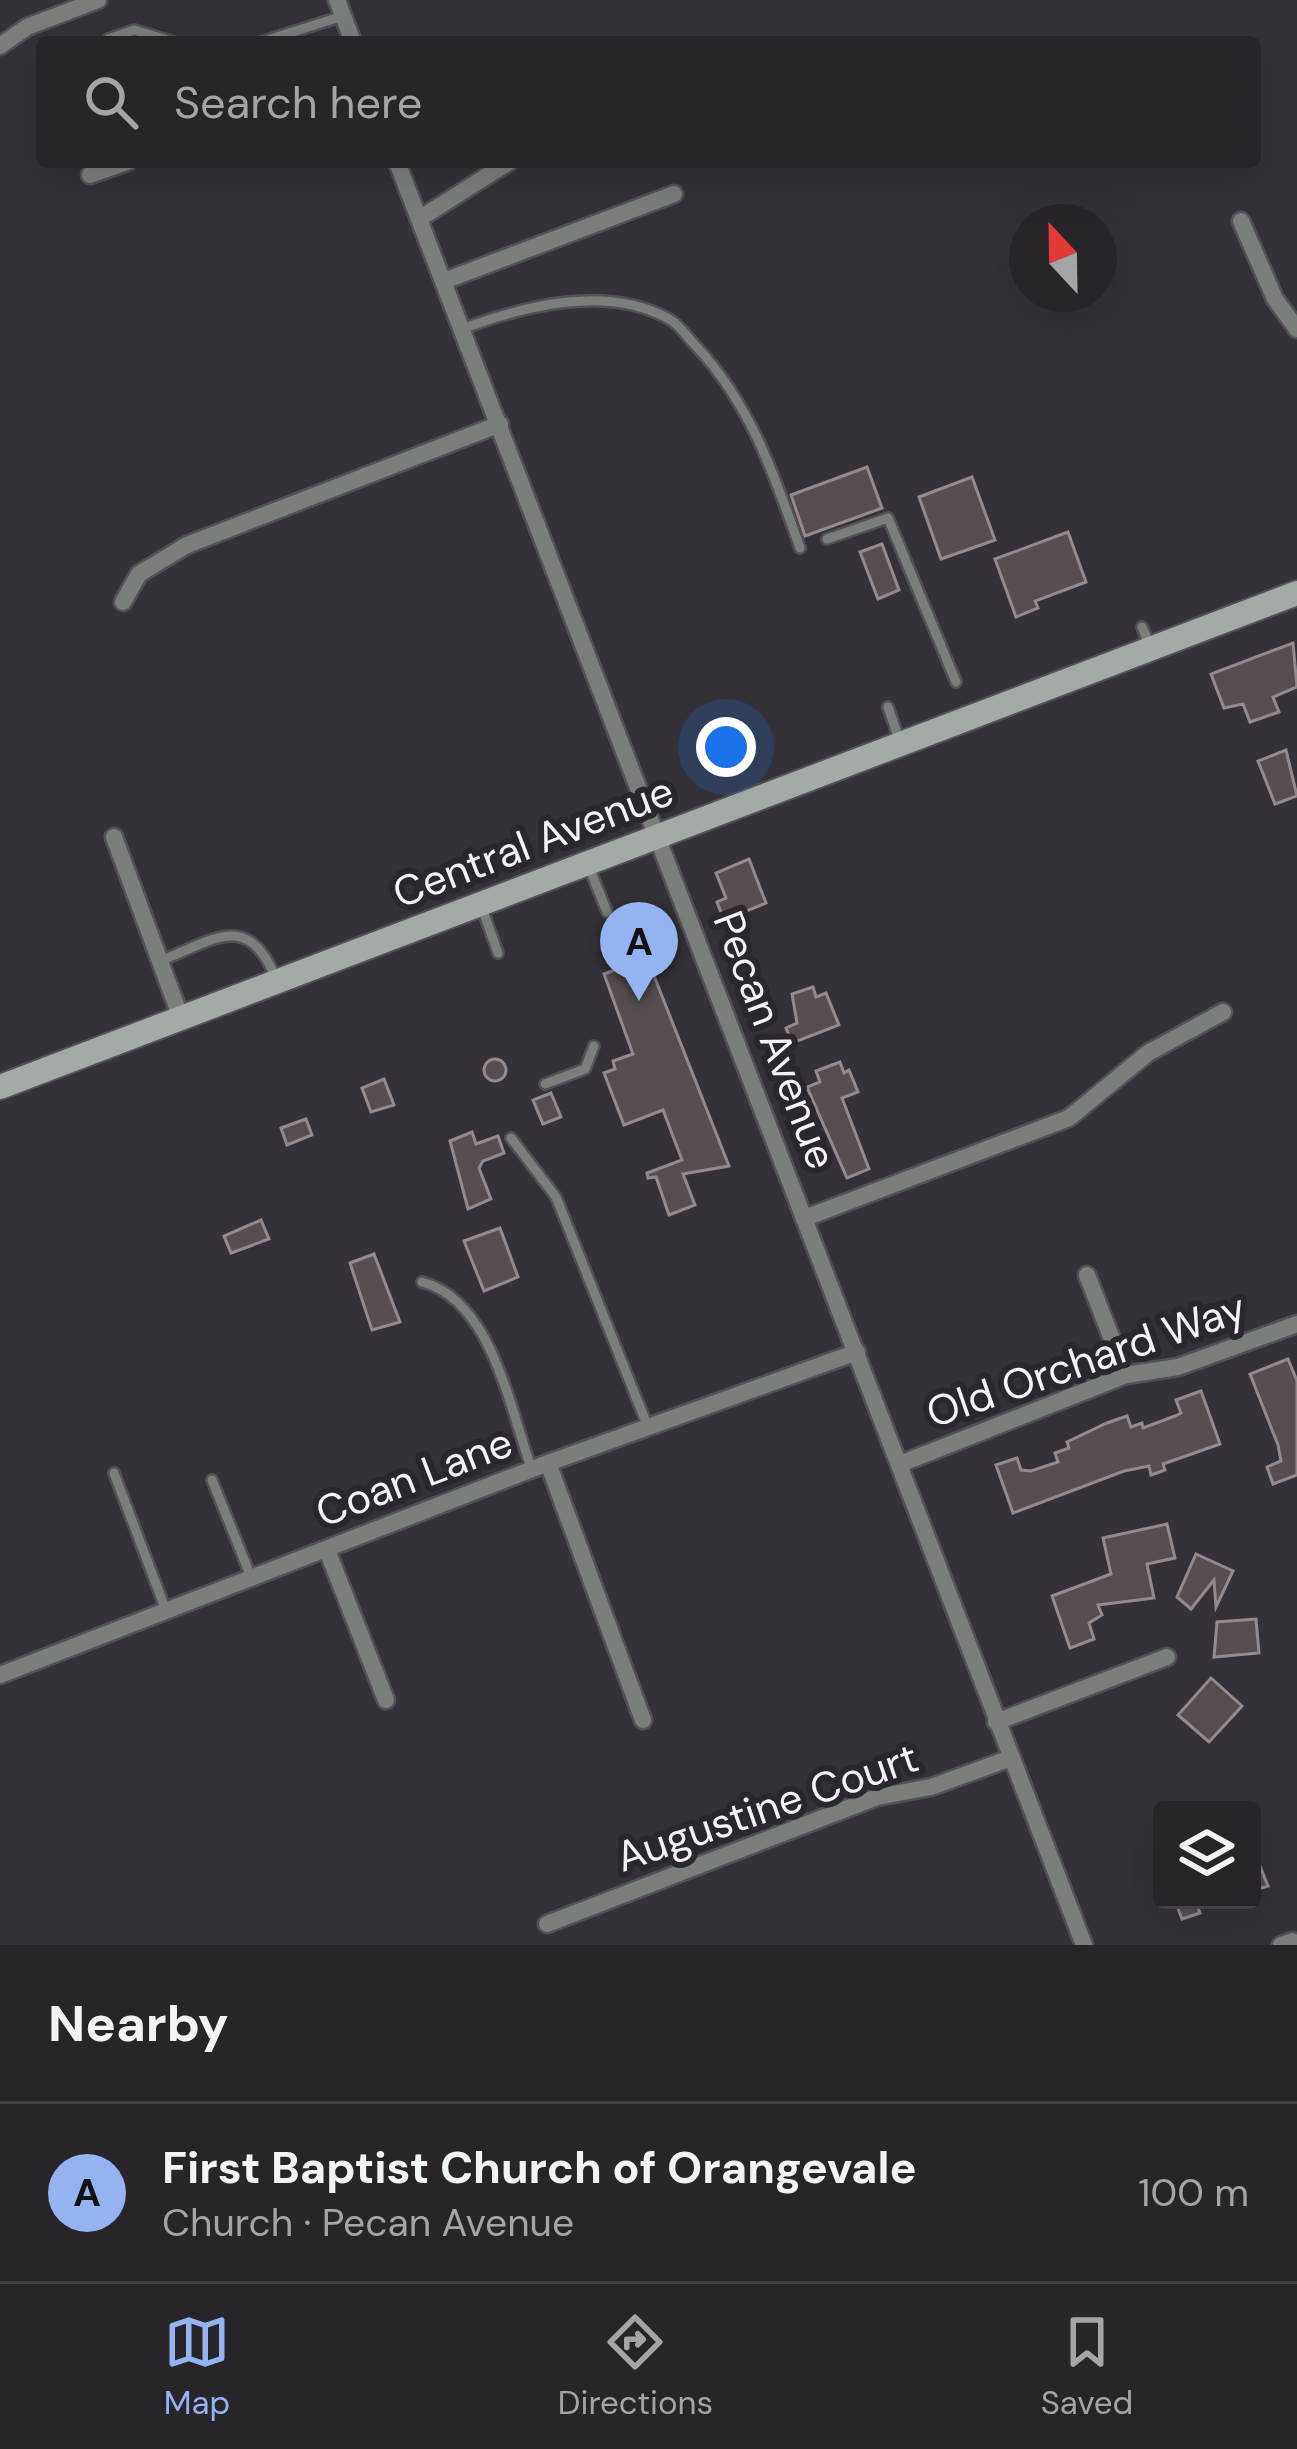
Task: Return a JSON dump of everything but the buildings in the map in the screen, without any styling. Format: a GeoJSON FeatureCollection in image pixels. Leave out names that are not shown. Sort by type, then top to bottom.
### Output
{"type":"FeatureCollection","features":[{"type":"Feature","properties":{"kind":"street"},"geometry":{"type":"LineString","coordinates":[[0,46],[27,27],[98,0]]}},
{"type":"Feature","properties":{"kind":"street"},"geometry":{"type":"LineString","coordinates":[[91,175],[110,168]]}},
{"type":"Feature","properties":{"kind":"street","name":"Pecan Avenue"},"geometry":{"type":"LineString","coordinates":[[399,168],[1084,1945]]}},
{"type":"Feature","properties":{"kind":"street"},"geometry":{"type":"LineString","coordinates":[[419,219],[500,168]]}},
{"type":"Feature","properties":{"kind":"street"},"geometry":{"type":"LineString","coordinates":[[444,281],[674,194]]}},
{"type":"Feature","properties":{"kind":"street"},"geometry":{"type":"LineString","coordinates":[[1241,221],[1275,298],[1297,328]]}},
{"type":"Feature","properties":{"kind":"street"},"geometry":{"type":"LineString","coordinates":[[123,602],[139,574],[187,545],[500,424]]}},
{"type":"Feature","properties":{"kind":"street","name":"Central Avenue"},"geometry":{"type":"LineString","coordinates":[[0,1088],[901,743],[1146,638],[1297,593]]}},
{"type":"Feature","properties":{"kind":"street"},"geometry":{"type":"LineString","coordinates":[[113,837],[181,1018]]}},
{"type":"Feature","properties":{"kind":"street"},"geometry":{"type":"LineString","coordinates":[[805,1218],[1069,1118],[1148,1053],[1223,1012]]}},
{"type":"Feature","properties":{"kind":"street"},"geometry":{"type":"LineString","coordinates":[[1087,1275],[1126,1375]]}},
{"type":"Feature","properties":{"kind":"street","name":"Old Orchard Way"},"geometry":{"type":"LineString","coordinates":[[900,1464],[1126,1375],[1178,1367],[1297,1324]]}},
{"type":"Feature","properties":{"kind":"street","name":"Coan Lane"},"geometry":{"type":"LineString","coordinates":[[0,1675],[540,1466],[857,1352]]}},
{"type":"Feature","properties":{"kind":"street"},"geometry":{"type":"LineString","coordinates":[[540,1466],[643,1720]]}},
{"type":"Feature","properties":{"kind":"street"},"geometry":{"type":"LineString","coordinates":[[327,1550],[386,1700]]}},
{"type":"Feature","properties":{"kind":"street"},"geometry":{"type":"LineString","coordinates":[[996,1722],[1167,1657]]}},
{"type":"Feature","properties":{"kind":"street","name":"Augustine Court"},"geometry":{"type":"LineString","coordinates":[[547,1924],[877,1797],[931,1787],[1011,1758]]}},
{"type":"Feature","properties":{"kind":"lane"},"geometry":{"type":"LineString","coordinates":[[275,36],[340,8]]}},
{"type":"Feature","properties":{"kind":"lane"},"geometry":{"type":"LineString","coordinates":[[114,36],[134,30],[154,36]]}},
{"type":"Feature","properties":{"kind":"lane"},"geometry":{"type":"LineString","coordinates":[[462,329],[516,309],[590,301],[670,319],[731,383],[770,464],[800,548]]}},
{"type":"Feature","properties":{"kind":"lane"},"geometry":{"type":"LineString","coordinates":[[827,539],[888,518],[956,682]]}},
{"type":"Feature","properties":{"kind":"lane"},"geometry":{"type":"LineString","coordinates":[[888,707],[901,743]]}},
{"type":"Feature","properties":{"kind":"lane"},"geometry":{"type":"LineString","coordinates":[[587,862],[607,912]]}},
{"type":"Feature","properties":{"kind":"lane"},"geometry":{"type":"LineString","coordinates":[[480,903],[498,953]]}},
{"type":"Feature","properties":{"kind":"lane"},"geometry":{"type":"LineString","coordinates":[[160,961],[226,936],[248,938],[261,945],[277,981]]}},
{"type":"Feature","properties":{"kind":"lane"},"geometry":{"type":"LineString","coordinates":[[545,1084],[585,1069],[594,1046]]}},
{"type":"Feature","properties":{"kind":"lane"},"geometry":{"type":"LineString","coordinates":[[511,1138],[556,1197],[648,1427]]}},
{"type":"Feature","properties":{"kind":"lane"},"geometry":{"type":"LineString","coordinates":[[422,1282],[438,1286],[473,1318],[540,1466]]}},
{"type":"Feature","properties":{"kind":"lane"},"geometry":{"type":"LineString","coordinates":[[114,1473],[167,1613]]}},
{"type":"Feature","properties":{"kind":"lane"},"geometry":{"type":"LineString","coordinates":[[212,1480],[252,1580]]}},
{"type":"Feature","properties":{"kind":"place","name":"First Baptist Church of Orangevale"},"geometry":{"type":"Point","coordinates":[639,1001]}}]}
